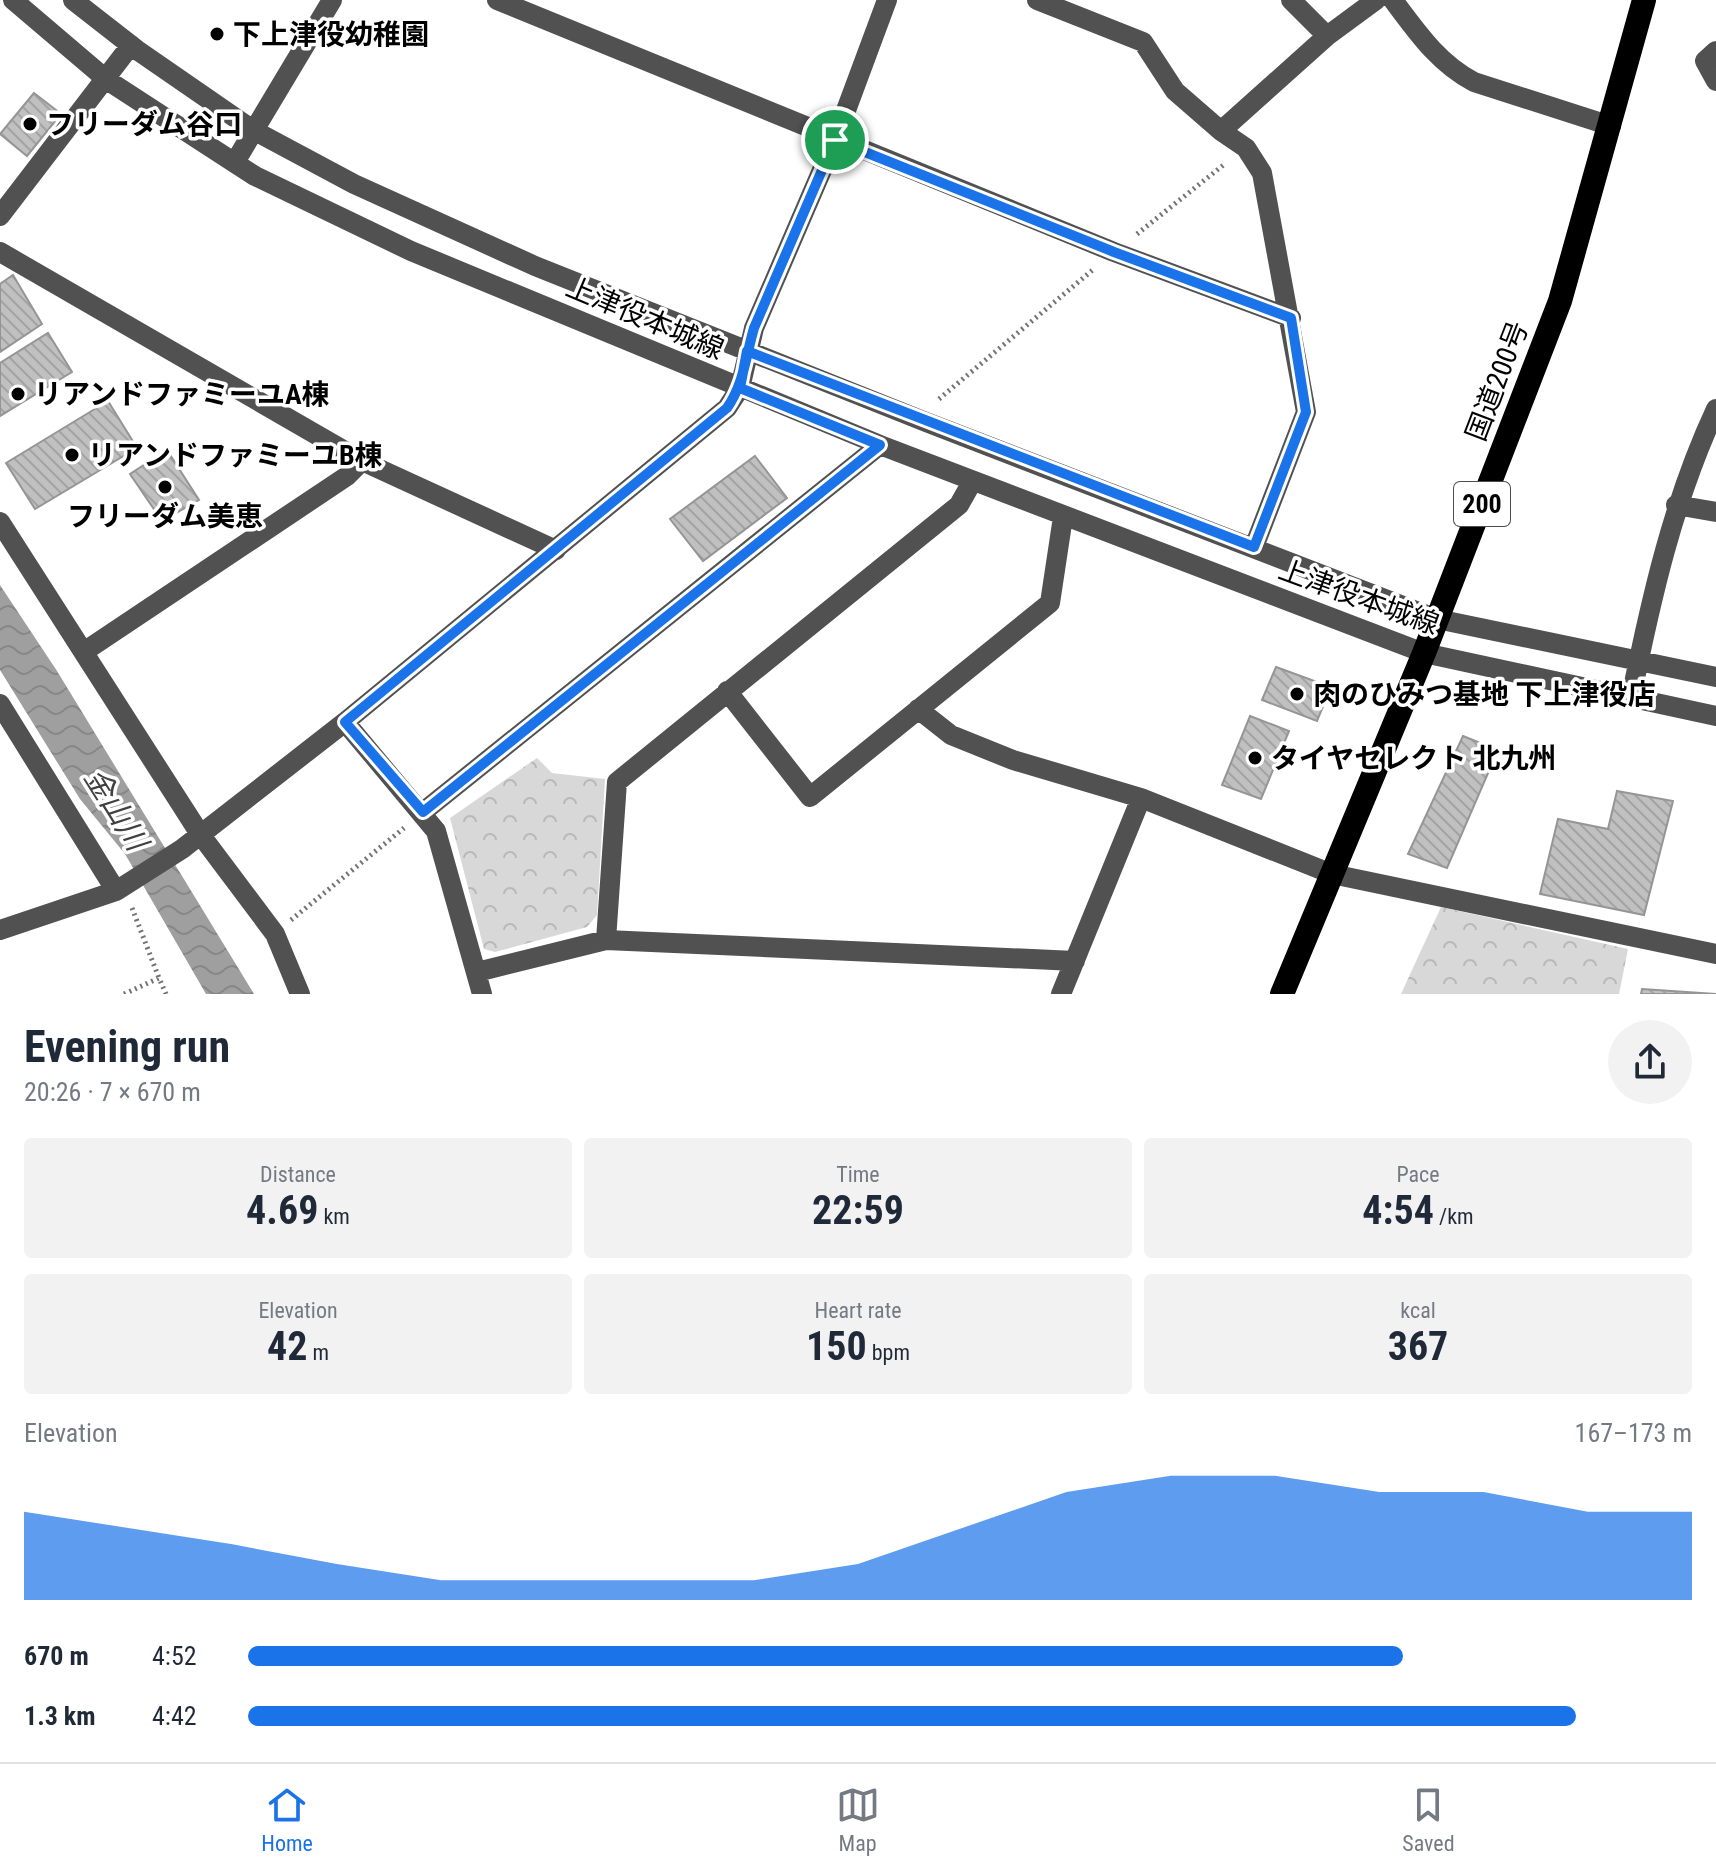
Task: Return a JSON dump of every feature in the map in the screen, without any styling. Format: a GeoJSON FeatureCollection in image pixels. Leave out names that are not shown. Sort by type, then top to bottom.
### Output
{"type":"FeatureCollection","features":[{"type":"Feature","properties":{"kind":"highway","name":"国道200号"},"geometry":{"type":"LineString","coordinates":[[1282,994],[1424,653],[1560,301],[1644,0]]}},
{"type":"Feature","properties":{"kind":"street","name":"上津役本城線"},"geometry":{"type":"LineString","coordinates":[[13,0],[107,80],[235,162],[359,228],[972,482],[1424,653],[1716,716]]}},
{"type":"Feature","properties":{"kind":"street","name":"上津役本城線"},"geometry":{"type":"LineString","coordinates":[[73,0],[131,45],[253,130],[354,184],[493,247],[747,351],[1437,619],[1716,677]]}},
{"type":"Feature","properties":{"kind":"street"},"geometry":{"type":"LineString","coordinates":[[235,162],[332,0]]}},
{"type":"Feature","properties":{"kind":"street"},"geometry":{"type":"LineString","coordinates":[[497,0],[1114,252],[1291,318]]}},
{"type":"Feature","properties":{"kind":"street"},"geometry":{"type":"LineString","coordinates":[[0,930],[125,886],[182,849],[345,722],[727,408],[740,388],[747,351],[835,140],[887,0]]}},
{"type":"Feature","properties":{"kind":"street"},"geometry":{"type":"LineString","coordinates":[[1037,0],[1143,42],[1175,91],[1246,148],[1262,173],[1306,412],[1254,547]]}},
{"type":"Feature","properties":{"kind":"street"},"geometry":{"type":"LineString","coordinates":[[1291,0],[1327,36]]}},
{"type":"Feature","properties":{"kind":"street"},"geometry":{"type":"LineString","coordinates":[[1221,131],[1327,36],[1376,0]]}},
{"type":"Feature","properties":{"kind":"street"},"geometry":{"type":"LineString","coordinates":[[1393,0],[1445,65],[1458,73],[1474,82],[1611,126]]}},
{"type":"Feature","properties":{"kind":"street"},"geometry":{"type":"LineString","coordinates":[[0,216],[131,45]]}},
{"type":"Feature","properties":{"kind":"street"},"geometry":{"type":"LineString","coordinates":[[1716,51],[1705,61],[1716,81]]}},
{"type":"Feature","properties":{"kind":"street"},"geometry":{"type":"LineString","coordinates":[[0,252],[362,461],[556,550]]}},
{"type":"Feature","properties":{"kind":"street"},"geometry":{"type":"LineString","coordinates":[[1631,698],[1676,505],[1688,468],[1716,409]]}},
{"type":"Feature","properties":{"kind":"street"},"geometry":{"type":"LineString","coordinates":[[423,812],[880,445]]}},
{"type":"Feature","properties":{"kind":"street"},"geometry":{"type":"LineString","coordinates":[[85,651],[347,476],[362,461]]}},
{"type":"Feature","properties":{"kind":"street"},"geometry":{"type":"LineString","coordinates":[[606,940],[617,782],[959,505],[972,482]]}},
{"type":"Feature","properties":{"kind":"street"},"geometry":{"type":"LineString","coordinates":[[1676,505],[1716,512]]}},
{"type":"Feature","properties":{"kind":"street"},"geometry":{"type":"LineString","coordinates":[[727,691],[810,797],[1050,603],[1063,517]]}},
{"type":"Feature","properties":{"kind":"street"},"geometry":{"type":"LineString","coordinates":[[0,522],[200,834],[275,934],[300,994]]}},
{"type":"Feature","properties":{"kind":"street"},"geometry":{"type":"LineString","coordinates":[[1,707],[125,886]]}},
{"type":"Feature","properties":{"kind":"street"},"geometry":{"type":"LineString","coordinates":[[918,709],[951,735],[1013,760],[1141,798],[1332,874],[1716,954]]}},
{"type":"Feature","properties":{"kind":"street"},"geometry":{"type":"LineString","coordinates":[[345,722],[436,831],[482,994]]}},
{"type":"Feature","properties":{"kind":"street"},"geometry":{"type":"LineString","coordinates":[[1061,994],[1141,798]]}},
{"type":"Feature","properties":{"kind":"street"},"geometry":{"type":"LineString","coordinates":[[477,972],[606,940],[1075,961]]}},
{"type":"Feature","properties":{"kind":"path"},"geometry":{"type":"LineString","coordinates":[[939,399],[992,354]]}},
{"type":"Feature","properties":{"kind":"path"},"geometry":{"type":"LineString","coordinates":[[275,934],[423,812]]}},
{"type":"Feature","properties":{"kind":"path"},"geometry":{"type":"LineString","coordinates":[[125,886],[166,994]]}},
{"type":"Feature","properties":{"kind":"path"},"geometry":{"type":"LineString","coordinates":[[124,994],[159,978]]}},
{"type":"Feature","properties":{"kind":"green space"},"geometry":{"type":"Polygon","coordinates":[[[537,758],[552,773],[605,779],[597,915],[587,927],[495,952],[484,949],[450,818],[537,758]]]}},
{"type":"Feature","properties":{"kind":"green space"},"geometry":{"type":"Polygon","coordinates":[[[1441,907],[1628,949],[1619,994],[1401,994],[1441,907]]]}},
{"type":"Feature","properties":{"kind":"water","name":"金山川"},"geometry":{"type":"Polygon","coordinates":[[[0,585],[57,671],[254,994],[206,994],[125,854],[80,799],[0,670],[0,585]]]}},
{"type":"Feature","properties":{"kind":"building","name":"フリーダム谷口"},"geometry":{"type":"Polygon","coordinates":[[[34,93],[61,114],[27,156],[0,134],[34,93]]]}},
{"type":"Feature","properties":{"kind":"building"},"geometry":{"type":"Polygon","coordinates":[[[13,275],[42,324],[0,352],[0,284],[13,275]]]}},
{"type":"Feature","properties":{"kind":"building","name":"リアンドファミーユA棟"},"geometry":{"type":"Polygon","coordinates":[[[48,333],[72,372],[0,416],[0,363],[48,333]]]}},
{"type":"Feature","properties":{"kind":"building","name":"リアンドファミーユB棟"},"geometry":{"type":"Polygon","coordinates":[[[108,401],[137,448],[35,509],[6,463],[108,401]]]}},
{"type":"Feature","properties":{"kind":"building","name":"フリーダム美恵"},"geometry":{"type":"Polygon","coordinates":[[[167,450],[199,500],[162,521],[130,474],[167,450]]]}},
{"type":"Feature","properties":{"kind":"building"},"geometry":{"type":"Polygon","coordinates":[[[755,456],[787,498],[703,561],[670,519],[755,456]]]}},
{"type":"Feature","properties":{"kind":"building","name":"肉のひみつ基地 下上津役店"},"geometry":{"type":"Polygon","coordinates":[[[1276,667],[1331,687],[1317,721],[1262,700],[1276,667]]]}},
{"type":"Feature","properties":{"kind":"building","name":"タイヤセレクト 北九州"},"geometry":{"type":"Polygon","coordinates":[[[1250,716],[1289,731],[1261,799],[1222,785],[1250,716]]]}},
{"type":"Feature","properties":{"kind":"building"},"geometry":{"type":"Polygon","coordinates":[[[1463,736],[1498,750],[1447,868],[1408,854],[1463,736]]]}},
{"type":"Feature","properties":{"kind":"building"},"geometry":{"type":"Polygon","coordinates":[[[1617,791],[1673,801],[1644,915],[1540,894],[1558,819],[1608,829],[1617,791]]]}},
{"type":"Feature","properties":{"kind":"building"},"geometry":{"type":"Polygon","coordinates":[[[1642,989],[1716,994],[1641,994],[1642,989]]]}},
{"type":"Feature","properties":{"kind":"place","name":"下上津役幼稚園"},"geometry":{"type":"Point","coordinates":[217,34]}},
{"type":"Feature","properties":{"kind":"place","name":"フリーダム谷口"},"geometry":{"type":"Point","coordinates":[30,124]}},
{"type":"Feature","properties":{"kind":"place","name":"リアンドファミーユA棟"},"geometry":{"type":"Point","coordinates":[18,394]}},
{"type":"Feature","properties":{"kind":"place","name":"リアンドファミーユB棟"},"geometry":{"type":"Point","coordinates":[72,455]}},
{"type":"Feature","properties":{"kind":"place","name":"フリーダム美恵"},"geometry":{"type":"Point","coordinates":[165,487]}},
{"type":"Feature","properties":{"kind":"place","name":"肉のひみつ基地 下上津役店"},"geometry":{"type":"Point","coordinates":[1297,694]}},
{"type":"Feature","properties":{"kind":"place","name":"タイヤセレクト 北九州"},"geometry":{"type":"Point","coordinates":[1255,758]}},
{"type":"Feature","properties":{"kind":"route"},"geometry":{"type":"LineString","coordinates":[[835,140],[754,328],[747,351],[740,388],[727,408],[345,722],[423,812],[880,445],[740,388],[747,351],[1254,547],[1306,412],[1291,318],[1114,252],[835,140]]}}]}
